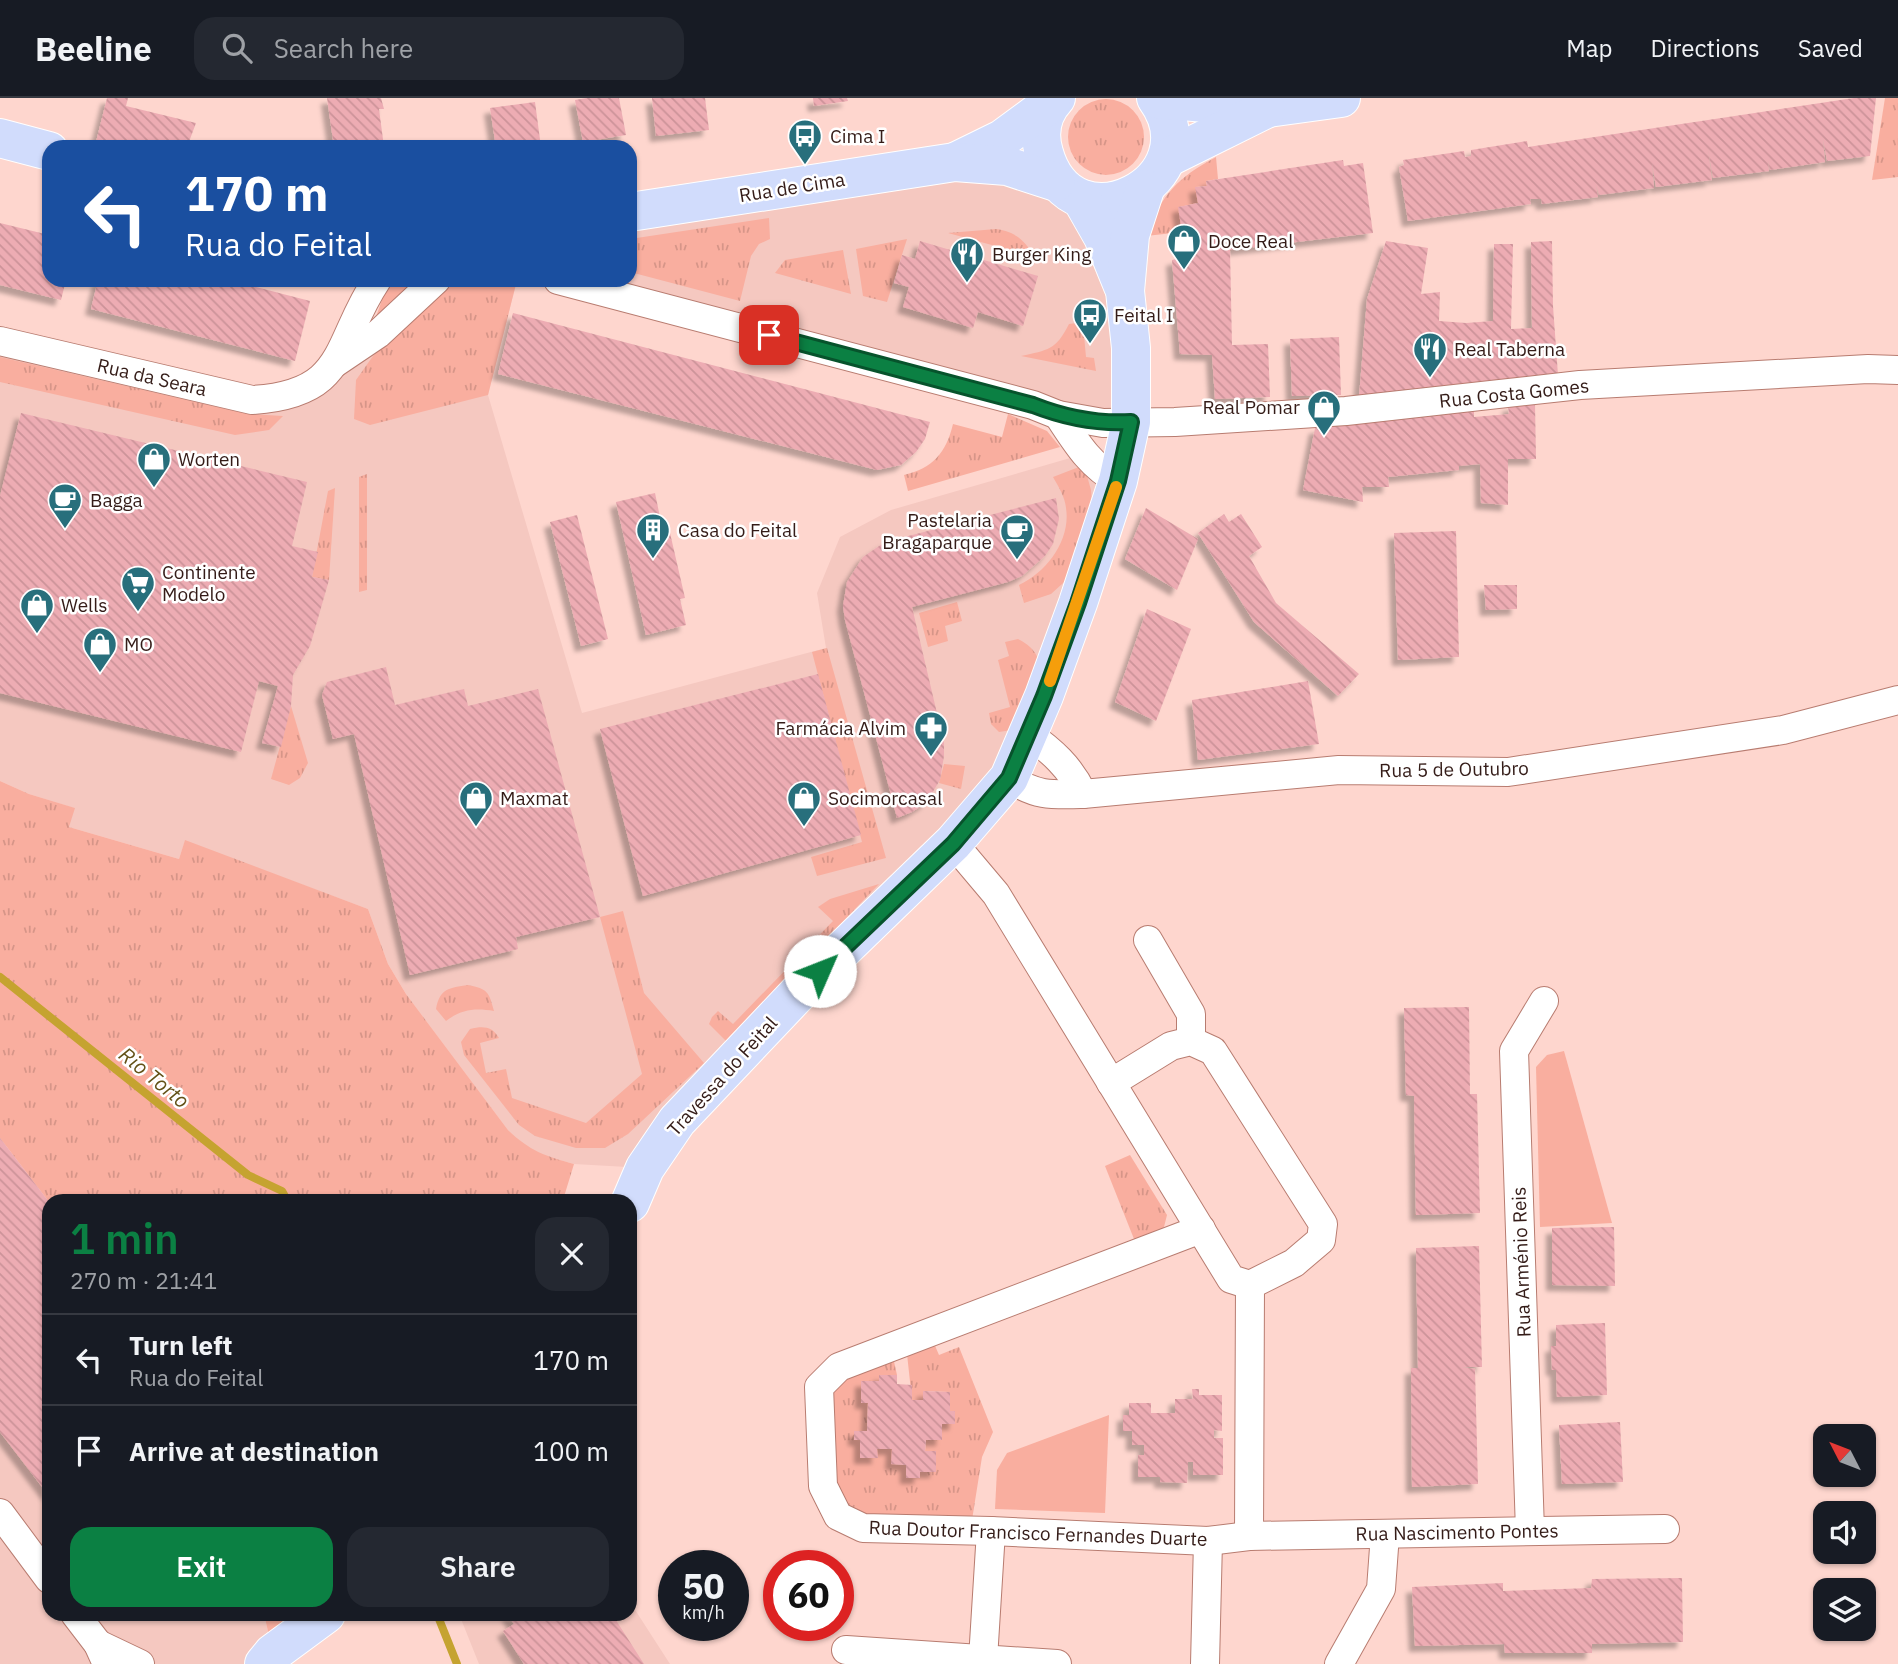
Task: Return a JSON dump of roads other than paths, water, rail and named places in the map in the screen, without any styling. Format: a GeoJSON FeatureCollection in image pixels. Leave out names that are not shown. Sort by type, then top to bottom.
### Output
{"type":"FeatureCollection","features":[{"type":"Feature","properties":{"kind":"main road"},"geometry":{"type":"LineString","coordinates":[[1156,99],[1268,108],[1341,98]]}},
{"type":"Feature","properties":{"kind":"main road"},"geometry":{"type":"LineString","coordinates":[[1125,291],[1130,235],[1145,189],[1158,176],[1167,158],[1170,135],[1166,116],[1156,99]]}},
{"type":"Feature","properties":{"kind":"main road"},"geometry":{"type":"LineString","coordinates":[[1053,101],[1041,122],[1040,140],[1045,159],[1103,237],[1125,291]]}},
{"type":"Feature","properties":{"kind":"main road","name":"Rua de Cima"},"geometry":{"type":"LineString","coordinates":[[955,162],[1002,139],[1053,101]]}},
{"type":"Feature","properties":{"kind":"main road"},"geometry":{"type":"LineString","coordinates":[[1167,158],[1268,108]]}},
{"type":"Feature","properties":{"kind":"main road"},"geometry":{"type":"LineString","coordinates":[[0,138],[42,149]]}},
{"type":"Feature","properties":{"kind":"main road","name":"Rua de Cima"},"geometry":{"type":"LineString","coordinates":[[637,211],[955,162],[1007,166],[1069,191],[1116,201],[1145,189]]}},
{"type":"Feature","properties":{"kind":"main road","name":"Travessa do Feital"},"geometry":{"type":"LineString","coordinates":[[634,1194],[645,1168],[677,1121],[803,989],[953,844],[1009,778],[1078,603],[1118,481],[1131,422],[1130,348],[1125,291]]}},
{"type":"Feature","properties":{"kind":"main road"},"geometry":{"type":"LineString","coordinates":[[263,1660],[316,1621]]}},
{"type":"Feature","properties":{"kind":"street"},"geometry":{"type":"LineString","coordinates":[[335,363],[370,287]]}},
{"type":"Feature","properties":{"kind":"street"},"geometry":{"type":"LineString","coordinates":[[335,363],[378,334],[428,287]]}},
{"type":"Feature","properties":{"kind":"street","name":"Rua Costa Gomes"},"geometry":{"type":"LineString","coordinates":[[585,287],[1033,405],[1058,415],[1103,423],[1175,422],[1353,410],[1580,385],[1868,369],[1898,370]]}},
{"type":"Feature","properties":{"kind":"street","name":"Rua da Seara"},"geometry":{"type":"LineString","coordinates":[[0,341],[252,400],[282,398],[303,390],[325,376],[335,363]]}},
{"type":"Feature","properties":{"kind":"street"},"geometry":{"type":"LineString","coordinates":[[1058,415],[1084,454],[1100,471],[1118,481]]}},
{"type":"Feature","properties":{"kind":"street","name":"Rua 5 de Outubro"},"geometry":{"type":"LineString","coordinates":[[1009,778],[1026,789],[1045,796],[1339,770],[1508,772],[1783,730],[1898,700]]}},
{"type":"Feature","properties":{"kind":"street"},"geometry":{"type":"LineString","coordinates":[[1028,734],[1060,759],[1075,777],[1083,794]]}},
{"type":"Feature","properties":{"kind":"street"},"geometry":{"type":"LineString","coordinates":[[953,844],[996,894],[1111,1083],[1200,1229],[1231,1279],[1250,1285],[1294,1263],[1321,1240],[1324,1224],[1213,1051],[1192,1041],[1171,1046],[1111,1083]]}},
{"type":"Feature","properties":{"kind":"street"},"geometry":{"type":"LineString","coordinates":[[1149,940],[1191,1014],[1192,1041]]}},
{"type":"Feature","properties":{"kind":"street","name":"Rua Arménio Reis"},"geometry":{"type":"LineString","coordinates":[[1530,1531],[1514,1051],[1544,1001]]}},
{"type":"Feature","properties":{"kind":"street","name":"Rua Doutor Francisco Fernandes Duarte"},"geometry":{"type":"LineString","coordinates":[[1200,1229],[839,1367],[819,1387],[823,1486],[838,1516],[863,1528],[1208,1541],[1249,1536]]}},
{"type":"Feature","properties":{"kind":"street"},"geometry":{"type":"LineString","coordinates":[[1249,1536],[1250,1285]]}},
{"type":"Feature","properties":{"kind":"street"},"geometry":{"type":"LineString","coordinates":[[0,1513],[42,1569]]}},
{"type":"Feature","properties":{"kind":"street","name":"Rua Nascimento Pontes"},"geometry":{"type":"LineString","coordinates":[[1249,1536],[1665,1529]]}},
{"type":"Feature","properties":{"kind":"street"},"geometry":{"type":"LineString","coordinates":[[983,1659],[991,1531]]}},
{"type":"Feature","properties":{"kind":"street"},"geometry":{"type":"LineString","coordinates":[[1339,1664],[1381,1589],[1385,1534]]}},
{"type":"Feature","properties":{"kind":"street"},"geometry":{"type":"LineString","coordinates":[[1205,1664],[1208,1541]]}},
{"type":"Feature","properties":{"kind":"street"},"geometry":{"type":"LineString","coordinates":[[80,1621],[102,1654],[123,1664]]}},
{"type":"Feature","properties":{"kind":"street"},"geometry":{"type":"LineString","coordinates":[[846,1650],[1057,1664]]}},
{"type":"Feature","properties":{"kind":"street"},"geometry":{"type":"LineString","coordinates":[[102,1654],[139,1664]]}},
{"type":"Feature","properties":{"kind":"waterway","name":"Rio Torto"},"geometry":{"type":"LineString","coordinates":[[0,977],[248,1175],[284,1194]]}},
{"type":"Feature","properties":{"kind":"waterway","name":"Rio Torto"},"geometry":{"type":"LineString","coordinates":[[440,1621],[457,1664]]}},
{"type":"Feature","properties":{"kind":"place","name":"Cima I"},"geometry":{"type":"Point","coordinates":[805,166]}},
{"type":"Feature","properties":{"kind":"place","name":"Doce Real"},"geometry":{"type":"Point","coordinates":[1184,271]}},
{"type":"Feature","properties":{"kind":"place","name":"Burger King"},"geometry":{"type":"Point","coordinates":[967,284]}},
{"type":"Feature","properties":{"kind":"place","name":"Feital I"},"geometry":{"type":"Point","coordinates":[1090,345]}},
{"type":"Feature","properties":{"kind":"place","name":"Real Taberna"},"geometry":{"type":"Point","coordinates":[1430,379]}},
{"type":"Feature","properties":{"kind":"place","name":"Real Pomar"},"geometry":{"type":"Point","coordinates":[1324,437]}},
{"type":"Feature","properties":{"kind":"place","name":"Worten"},"geometry":{"type":"Point","coordinates":[154,489]}},
{"type":"Feature","properties":{"kind":"place","name":"Bagga"},"geometry":{"type":"Point","coordinates":[65,530]}},
{"type":"Feature","properties":{"kind":"place","name":"Casa do Feital"},"geometry":{"type":"Point","coordinates":[653,560]}},
{"type":"Feature","properties":{"kind":"place","name":"Pastelaria Bragaparque"},"geometry":{"type":"Point","coordinates":[1017,561]}},
{"type":"Feature","properties":{"kind":"place","name":"Continente Modelo"},"geometry":{"type":"Point","coordinates":[138,613]}},
{"type":"Feature","properties":{"kind":"place","name":"Wells"},"geometry":{"type":"Point","coordinates":[37,635]}},
{"type":"Feature","properties":{"kind":"place","name":"MO"},"geometry":{"type":"Point","coordinates":[100,674]}},
{"type":"Feature","properties":{"kind":"place","name":"Farmácia Alvim"},"geometry":{"type":"Point","coordinates":[931,758]}},
{"type":"Feature","properties":{"kind":"place","name":"Maxmat"},"geometry":{"type":"Point","coordinates":[476,828]}},
{"type":"Feature","properties":{"kind":"place","name":"Socimorcasal"},"geometry":{"type":"Point","coordinates":[804,828]}}]}
